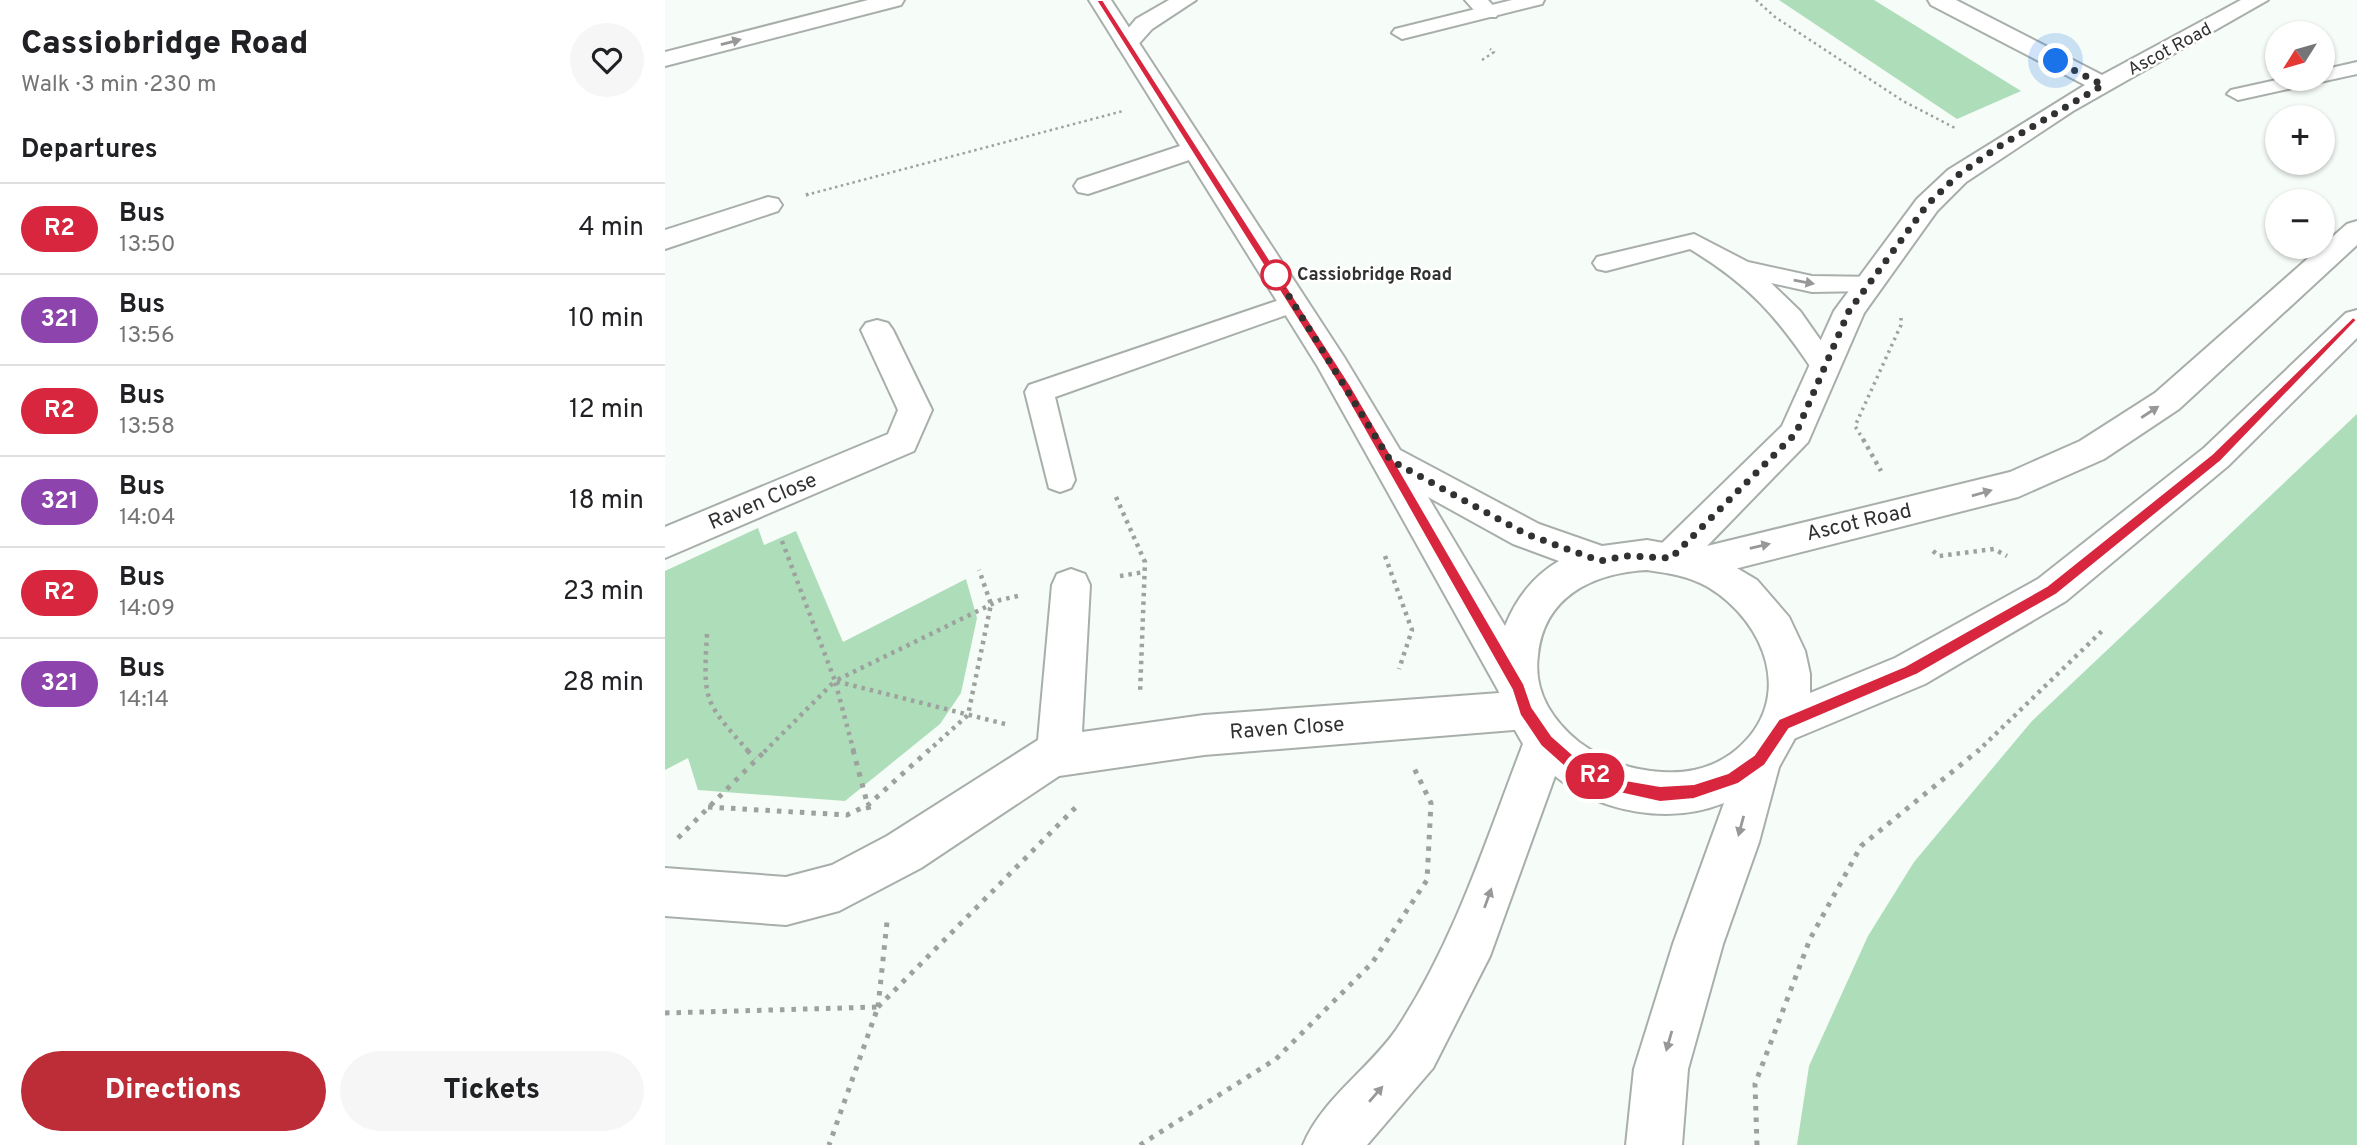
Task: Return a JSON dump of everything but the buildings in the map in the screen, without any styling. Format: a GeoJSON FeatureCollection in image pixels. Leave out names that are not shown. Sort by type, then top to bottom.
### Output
{"type":"FeatureCollection","features":[{"type":"Feature","properties":{"kind":"street"},"geometry":{"type":"LineString","coordinates":[[665,59],[893,0]]}},
{"type":"Feature","properties":{"kind":"street"},"geometry":{"type":"LineString","coordinates":[[1100,0],[1294,303],[1390,460],[1530,713],[1574,765],[1612,785],[1660,794],[1694,792],[1733,779],[1772,742],[1910,671],[2052,590],[2216,457],[2357,320]]}},
{"type":"Feature","properties":{"kind":"street"},"geometry":{"type":"LineString","coordinates":[[1127,43],[1144,24],[1185,0]]}},
{"type":"Feature","properties":{"kind":"street"},"geometry":{"type":"LineString","coordinates":[[1939,0],[2103,85]]}},
{"type":"Feature","properties":{"kind":"street","name":"Ascot Road"},"geometry":{"type":"LineString","coordinates":[[1683,561],[1796,433],[1849,311],[1927,205],[1957,176],[1998,147],[2257,0]]}},
{"type":"Feature","properties":{"kind":"street"},"geometry":{"type":"LineString","coordinates":[[1088,186],[1195,149]]}},
{"type":"Feature","properties":{"kind":"street"},"geometry":{"type":"LineString","coordinates":[[665,240],[768,205]]}},
{"type":"Feature","properties":{"kind":"street","name":"Ascot Road"},"geometry":{"type":"LineString","coordinates":[[1683,561],[1944,504],[2018,483],[2092,450],[2167,401],[2357,230]]}},
{"type":"Feature","properties":{"kind":"street","name":"Raven Close"},"geometry":{"type":"LineString","coordinates":[[665,543],[902,442],[915,410],[877,330]]}},
{"type":"Feature","properties":{"kind":"street"},"geometry":{"type":"LineString","coordinates":[[1390,460],[1526,534],[1600,561]]}},
{"type":"Feature","properties":{"kind":"street"},"geometry":{"type":"LineString","coordinates":[[1331,1145],[1414,1049],[1473,939],[1530,713],[1518,642],[1533,608],[1561,579],[1600,561],[1626,556],[1683,561],[1724,577],[1748,595],[1776,629],[1790,664],[1792,690],[1698,944],[1661,1069],[1654,1145]]}},
{"type":"Feature","properties":{"kind":"street"},"geometry":{"type":"LineString","coordinates":[[1055,748],[1071,585]]}},
{"type":"Feature","properties":{"kind":"street","name":"Raven Close"},"geometry":{"type":"LineString","coordinates":[[665,892],[786,901],[839,887],[882,864],[1055,748],[1403,720],[1530,713]]}},
{"type":"Feature","properties":{"kind":"lane"},"geometry":{"type":"LineString","coordinates":[[1402,33],[1482,6],[1535,0]]}},
{"type":"Feature","properties":{"kind":"lane"},"geometry":{"type":"LineString","coordinates":[[2335,73],[2357,68]]}},
{"type":"Feature","properties":{"kind":"lane"},"geometry":{"type":"LineString","coordinates":[[2238,94],[2265,88]]}},
{"type":"Feature","properties":{"kind":"lane"},"geometry":{"type":"LineString","coordinates":[[1606,262],[1694,241],[1740,268],[1791,317],[1824,365]]}},
{"type":"Feature","properties":{"kind":"lane"},"geometry":{"type":"LineString","coordinates":[[1740,268],[1812,284],[1869,283]]}},
{"type":"Feature","properties":{"kind":"lane"},"geometry":{"type":"LineString","coordinates":[[1060,480],[1039,392],[1294,303]]}},
{"type":"Feature","properties":{"kind":"path"},"geometry":{"type":"LineString","coordinates":[[1756,0],[1775,17],[1903,101],[1957,129]]}},
{"type":"Feature","properties":{"kind":"path"},"geometry":{"type":"LineString","coordinates":[[768,205],[1163,99]]}},
{"type":"Feature","properties":{"kind":"path"},"geometry":{"type":"LineString","coordinates":[[1881,472],[1856,426],[1897,333]]}},
{"type":"Feature","properties":{"kind":"path"},"geometry":{"type":"LineString","coordinates":[[767,501],[835,681],[882,864],[888,913],[878,1007],[829,1145]]}},
{"type":"Feature","properties":{"kind":"path"},"geometry":{"type":"LineString","coordinates":[[1140,1145],[1276,1059],[1371,963],[1427,880],[1431,803],[1414,768],[1403,720],[1398,664],[1412,630],[1380,543]]}},
{"type":"Feature","properties":{"kind":"path"},"geometry":{"type":"LineString","coordinates":[[1925,544],[1940,556],[1994,549],[2007,556]]}},
{"type":"Feature","properties":{"kind":"path"},"geometry":{"type":"LineString","coordinates":[[708,807],[847,815],[867,805],[968,715],[991,604],[979,570]]}},
{"type":"Feature","properties":{"kind":"path"},"geometry":{"type":"LineString","coordinates":[[674,842],[835,681],[991,604],[1071,585],[1144,572]]}},
{"type":"Feature","properties":{"kind":"path"},"geometry":{"type":"LineString","coordinates":[[1757,1145],[1755,1084],[1809,939],[1861,845],[1995,737],[2103,630]]}},
{"type":"Feature","properties":{"kind":"path"},"geometry":{"type":"LineString","coordinates":[[707,634],[704,683],[712,710],[755,759]]}},
{"type":"Feature","properties":{"kind":"path"},"geometry":{"type":"LineString","coordinates":[[835,681],[968,715],[1055,748]]}},
{"type":"Feature","properties":{"kind":"path"},"geometry":{"type":"LineString","coordinates":[[665,1013],[878,1007]]}},
{"type":"Feature","properties":{"kind":"green space"},"geometry":{"type":"Polygon","coordinates":[[[1779,0],[1874,0],[2021,91],[1957,119],[1779,0]]]}},
{"type":"Feature","properties":{"kind":"green space"},"geometry":{"type":"Polygon","coordinates":[[[2357,414],[2357,1145],[1797,1145],[1809,1066],[1868,936],[1914,862],[2032,721],[2357,414]]]}},
{"type":"Feature","properties":{"kind":"green space"},"geometry":{"type":"Polygon","coordinates":[[[758,528],[764,545],[796,531],[843,642],[966,579],[977,618],[961,693],[940,724],[845,801],[698,790],[688,758],[665,770],[665,571],[758,528]]]}},
{"type":"Feature","properties":{"kind":"bus line","name":"R2"},"geometry":{"type":"LineString","coordinates":[[1100,0],[1294,303],[1390,460],[1519,688],[1526,710],[1546,741],[1574,765],[1612,785],[1660,794],[1694,792],[1733,779],[1759,760],[1784,724],[1910,671],[2052,590],[2216,457],[2357,320]]}},
{"type":"Feature","properties":{"kind":"place","name":"Cassiobridge Road"},"geometry":{"type":"Point","coordinates":[1276,275]}},
{"type":"Feature","properties":{"kind":"route"},"geometry":{"type":"LineString","coordinates":[[1276,275],[1390,460],[1526,534],[1600,561],[1647,555],[1671,558],[1766,460],[1796,433],[1849,311],[1927,205],[1957,176],[1998,147],[2103,85],[2056,61]]}}]}
